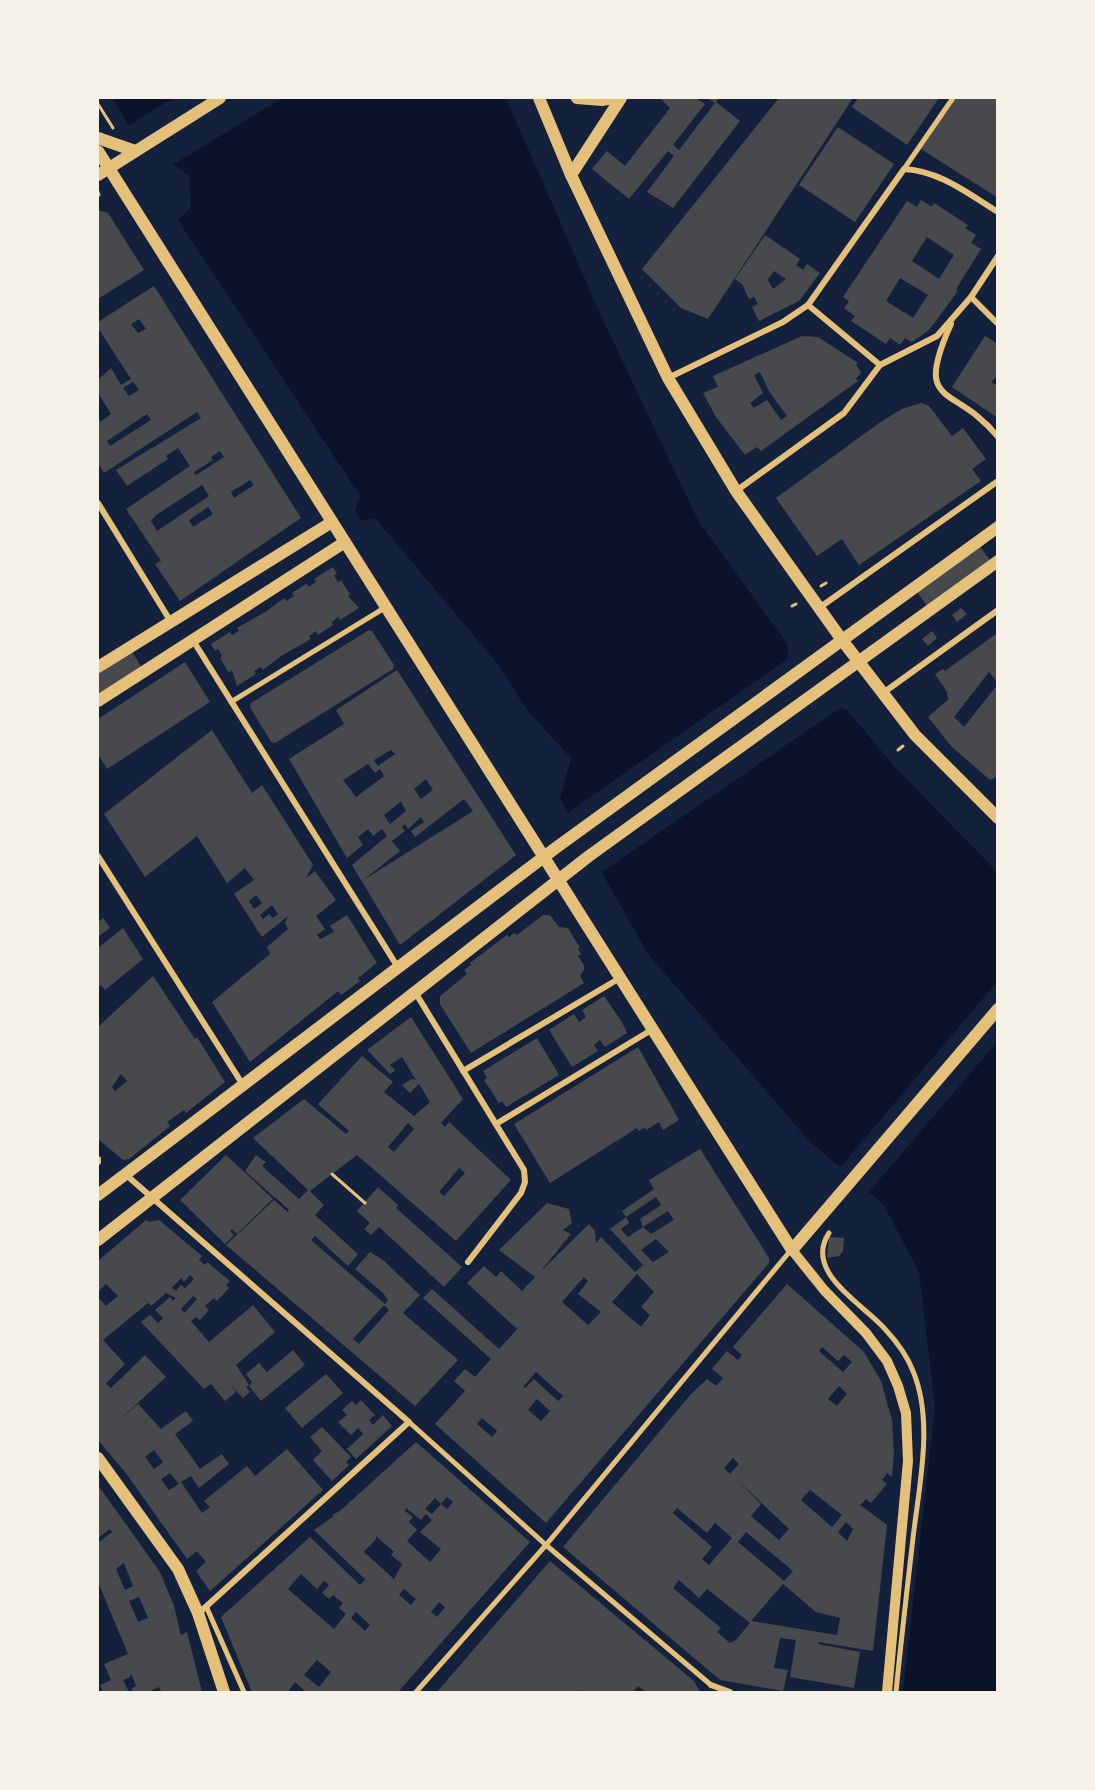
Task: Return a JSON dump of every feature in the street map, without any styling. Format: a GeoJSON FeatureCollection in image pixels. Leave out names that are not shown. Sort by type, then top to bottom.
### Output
{"type":"FeatureCollection","features":[{"type":"Feature","properties":{"kind":"main road"},"geometry":{"type":"LineString","coordinates":[[103,172],[220,98]]}},
{"type":"Feature","properties":{"kind":"main road"},"geometry":{"type":"LineString","coordinates":[[539,98],[571,175],[668,378],[736,491],[842,640],[930,753],[996,813]]}},
{"type":"Feature","properties":{"kind":"main road"},"geometry":{"type":"LineString","coordinates":[[577,98],[602,100],[613,98]]}},
{"type":"Feature","properties":{"kind":"main road"},"geometry":{"type":"LineString","coordinates":[[571,175],[621,98]]}},
{"type":"Feature","properties":{"kind":"main road"},"geometry":{"type":"LineString","coordinates":[[98,138],[140,148]]}},
{"type":"Feature","properties":{"kind":"main road"},"geometry":{"type":"LineString","coordinates":[[98,151],[103,172],[345,542],[792,1250],[998,1009]]}},
{"type":"Feature","properties":{"kind":"main road"},"geometry":{"type":"LineString","coordinates":[[98,667],[332,522]]}},
{"type":"Feature","properties":{"kind":"main road"},"geometry":{"type":"LineString","coordinates":[[98,1195],[574,835],[998,526]]}},
{"type":"Feature","properties":{"kind":"main road"},"geometry":{"type":"LineString","coordinates":[[98,701],[194,642],[345,542]]}},
{"type":"Feature","properties":{"kind":"main road"},"geometry":{"type":"LineString","coordinates":[[98,1240],[589,856],[998,561]]}},
{"type":"Feature","properties":{"kind":"main road"},"geometry":{"type":"LineString","coordinates":[[98,1458],[178,1569],[202,1610],[224,1692]]}},
{"type":"Feature","properties":{"kind":"street"},"geometry":{"type":"LineString","coordinates":[[668,378],[783,322],[808,305],[953,98]]}},
{"type":"Feature","properties":{"kind":"street"},"geometry":{"type":"LineString","coordinates":[[904,169],[922,170],[941,176],[998,212]]}},
{"type":"Feature","properties":{"kind":"street"},"geometry":{"type":"LineString","coordinates":[[736,491],[844,414],[880,366],[926,345],[954,318],[998,256]]}},
{"type":"Feature","properties":{"kind":"street"},"geometry":{"type":"LineString","coordinates":[[970,297],[998,324]]}},
{"type":"Feature","properties":{"kind":"street"},"geometry":{"type":"LineString","coordinates":[[808,305],[880,366]]}},
{"type":"Feature","properties":{"kind":"street"},"geometry":{"type":"LineString","coordinates":[[954,318],[936,360],[936,382],[943,393],[982,420],[998,437]]}},
{"type":"Feature","properties":{"kind":"street"},"geometry":{"type":"LineString","coordinates":[[819,608],[998,482]]}},
{"type":"Feature","properties":{"kind":"street"},"geometry":{"type":"LineString","coordinates":[[98,503],[172,623]]}},
{"type":"Feature","properties":{"kind":"street"},"geometry":{"type":"LineString","coordinates":[[231,702],[386,607]]}},
{"type":"Feature","properties":{"kind":"street"},"geometry":{"type":"LineString","coordinates":[[883,694],[998,610]]}},
{"type":"Feature","properties":{"kind":"street"},"geometry":{"type":"LineString","coordinates":[[194,642],[399,969]]}},
{"type":"Feature","properties":{"kind":"street"},"geometry":{"type":"LineString","coordinates":[[98,856],[243,1085]]}},
{"type":"Feature","properties":{"kind":"street"},"geometry":{"type":"LineString","coordinates":[[463,1071],[620,978]]}},
{"type":"Feature","properties":{"kind":"street"},"geometry":{"type":"LineString","coordinates":[[416,992],[524,1170],[525,1182],[521,1193],[468,1262]]}},
{"type":"Feature","properties":{"kind":"street"},"geometry":{"type":"LineString","coordinates":[[496,1124],[652,1029]]}},
{"type":"Feature","properties":{"kind":"street"},"geometry":{"type":"LineString","coordinates":[[125,1174],[546,1545],[711,1685],[730,1692]]}},
{"type":"Feature","properties":{"kind":"street"},"geometry":{"type":"LineString","coordinates":[[829,1233],[822,1247],[823,1262],[831,1278],[885,1328],[901,1348],[913,1370],[919,1391],[922,1458],[896,1692]]}},
{"type":"Feature","properties":{"kind":"street"},"geometry":{"type":"LineString","coordinates":[[416,1692],[546,1545],[792,1250],[824,1290],[866,1333],[887,1361],[906,1413],[909,1461],[887,1692]]}},
{"type":"Feature","properties":{"kind":"street"},"geometry":{"type":"LineString","coordinates":[[244,1692],[202,1610],[409,1422]]}},
{"type":"Feature","properties":{"kind":"path"},"geometry":{"type":"LineString","coordinates":[[98,104],[117,134]]}},
{"type":"Feature","properties":{"kind":"path"},"geometry":{"type":"LineString","coordinates":[[821,586],[826,583]]}},
{"type":"Feature","properties":{"kind":"path"},"geometry":{"type":"LineString","coordinates":[[898,750],[903,746]]}},
{"type":"Feature","properties":{"kind":"path"},"geometry":{"type":"LineString","coordinates":[[332,1174],[364,1203]]}},
{"type":"Feature","properties":{"kind":"water"},"geometry":{"type":"Polygon","coordinates":[[[113,98],[506,98],[602,318],[699,522],[786,642],[789,655],[787,660],[837,707],[847,710],[894,766],[997,872],[997,1692],[903,1692],[935,1407],[919,1272],[884,1205],[810,1142],[648,954],[560,799],[571,758],[526,709],[501,668],[375,518],[361,521],[355,510],[360,496],[178,220],[191,207],[189,176],[133,134],[113,98]]]}},
{"type":"Feature","properties":{"kind":"pier"},"geometry":{"type":"Polygon","coordinates":[[[173,98],[282,98],[171,166],[131,136],[126,127],[173,98]]]}},
{"type":"Feature","properties":{"kind":"pier"},"geometry":{"type":"Polygon","coordinates":[[[792,656],[790,659],[833,700],[843,706],[599,874],[565,815],[792,656]]]}},
{"type":"Feature","properties":{"kind":"pier"},"geometry":{"type":"Polygon","coordinates":[[[997,982],[997,1042],[867,1194],[838,1170],[997,982]]]}},
{"type":"Feature","properties":{"kind":"building"},"geometry":{"type":"Polygon","coordinates":[[[660,98],[696,98],[705,104],[673,145],[679,150],[715,103],[707,98],[719,98],[716,102],[740,121],[673,208],[647,192],[674,156],[668,151],[629,199],[592,169],[607,151],[625,166],[670,108],[660,98]]]}},
{"type":"Feature","properties":{"kind":"building"},"geometry":{"type":"Polygon","coordinates":[[[779,98],[853,98],[708,319],[681,308],[642,269],[779,98]]]}},
{"type":"Feature","properties":{"kind":"building"},"geometry":{"type":"Polygon","coordinates":[[[858,98],[939,98],[907,145],[852,107],[858,98]]]}},
{"type":"Feature","properties":{"kind":"building"},"geometry":{"type":"Polygon","coordinates":[[[956,98],[998,98],[998,198],[921,149],[956,98]]]}},
{"type":"Feature","properties":{"kind":"building"},"geometry":{"type":"Polygon","coordinates":[[[838,127],[894,164],[855,222],[799,185],[838,127]]]}},
{"type":"Feature","properties":{"kind":"building"},"geometry":{"type":"Polygon","coordinates":[[[921,200],[932,207],[934,203],[968,225],[965,228],[976,235],[971,243],[981,249],[956,290],[958,291],[929,330],[912,342],[905,338],[900,345],[890,338],[886,344],[851,321],[855,316],[844,308],[849,301],[843,297],[907,201],[917,207],[921,200]],[[927,237],[912,261],[939,279],[954,255],[927,237]],[[900,278],[886,301],[913,318],[928,295],[900,278]]]}},
{"type":"Feature","properties":{"kind":"building"},"geometry":{"type":"Polygon","coordinates":[[[98,210],[108,213],[144,270],[98,299],[98,210]]]}},
{"type":"Feature","properties":{"kind":"building"},"geometry":{"type":"Polygon","coordinates":[[[765,235],[800,259],[796,265],[803,270],[807,264],[820,273],[799,301],[759,321],[752,307],[758,304],[754,297],[749,299],[742,284],[735,279],[765,235]],[[774,271],[768,280],[773,289],[786,279],[774,271]]]}},
{"type":"Feature","properties":{"kind":"building"},"geometry":{"type":"Polygon","coordinates":[[[154,286],[301,518],[180,601],[155,564],[161,561],[126,509],[190,466],[178,448],[166,456],[168,459],[127,486],[116,470],[201,418],[197,412],[104,473],[98,463],[98,417],[100,422],[111,414],[98,393],[98,380],[111,368],[121,385],[131,379],[100,331],[98,332],[98,322],[154,286]],[[139,319],[131,324],[138,333],[146,329],[139,319]],[[133,382],[123,388],[129,396],[139,390],[133,382]],[[147,414],[107,441],[110,446],[151,420],[147,414]],[[220,451],[211,457],[213,460],[194,472],[196,475],[224,457],[220,451]],[[250,480],[231,492],[234,498],[254,485],[250,480]],[[202,485],[156,515],[151,521],[157,531],[209,496],[202,485]],[[208,507],[189,520],[193,527],[213,514],[208,507]]]}},
{"type":"Feature","properties":{"kind":"building"},"geometry":{"type":"Polygon","coordinates":[[[802,336],[818,337],[858,363],[856,364],[861,373],[856,379],[858,381],[761,451],[757,447],[745,455],[716,417],[703,393],[718,387],[713,376],[802,336]],[[760,372],[754,375],[763,393],[750,403],[754,408],[767,400],[781,420],[787,416],[769,391],[760,372]]]}},
{"type":"Feature","properties":{"kind":"building"},"geometry":{"type":"Polygon","coordinates":[[[985,336],[998,344],[998,375],[991,382],[998,386],[998,418],[952,387],[985,336]]]}},
{"type":"Feature","properties":{"kind":"building"},"geometry":{"type":"Polygon","coordinates":[[[921,403],[929,406],[952,436],[963,428],[986,459],[972,469],[981,481],[859,565],[842,539],[817,556],[776,498],[882,421],[902,409],[921,403]]]}},
{"type":"Feature","properties":{"kind":"building"},"geometry":{"type":"Polygon","coordinates":[[[977,543],[990,560],[927,606],[915,589],[977,543]]]}},
{"type":"Feature","properties":{"kind":"building"},"geometry":{"type":"Polygon","coordinates":[[[333,567],[338,582],[341,580],[350,594],[348,596],[359,608],[340,620],[338,617],[332,622],[333,625],[318,635],[316,631],[309,636],[311,639],[281,656],[263,670],[261,667],[254,671],[256,674],[237,686],[232,670],[229,673],[220,658],[222,656],[218,649],[215,651],[211,644],[230,632],[232,635],[239,631],[237,628],[267,611],[284,598],[286,601],[294,596],[292,593],[307,583],[308,587],[316,582],[314,579],[333,567]]]}},
{"type":"Feature","properties":{"kind":"building"},"geometry":{"type":"Polygon","coordinates":[[[961,608],[967,614],[957,622],[952,615],[961,608]]]}},
{"type":"Feature","properties":{"kind":"building"},"geometry":{"type":"Polygon","coordinates":[[[369,630],[372,631],[394,665],[393,669],[275,743],[271,742],[250,707],[251,703],[369,630]]]}},
{"type":"Feature","properties":{"kind":"building"},"geometry":{"type":"Polygon","coordinates":[[[932,631],[937,638],[928,646],[922,639],[932,631]]]}},
{"type":"Feature","properties":{"kind":"building"},"geometry":{"type":"Polygon","coordinates":[[[996,634],[998,683],[989,672],[954,717],[964,727],[998,684],[998,776],[990,780],[951,746],[928,717],[948,700],[947,692],[935,674],[943,669],[945,671],[996,634]]]}},
{"type":"Feature","properties":{"kind":"building"},"geometry":{"type":"Polygon","coordinates":[[[131,650],[142,668],[98,696],[98,670],[131,650]]]}},
{"type":"Feature","properties":{"kind":"building"},"geometry":{"type":"Polygon","coordinates":[[[185,662],[210,702],[107,769],[98,754],[98,719],[185,662]]]}},
{"type":"Feature","properties":{"kind":"building"},"geometry":{"type":"Polygon","coordinates":[[[397,670],[516,855],[400,945],[352,865],[387,836],[382,829],[373,836],[368,829],[358,837],[363,845],[347,858],[289,759],[344,724],[336,710],[397,670]],[[391,750],[374,760],[378,766],[395,754],[391,750]],[[368,764],[343,780],[356,797],[384,776],[380,769],[375,773],[368,764]],[[426,779],[414,789],[421,799],[433,790],[426,779]],[[464,799],[415,837],[411,831],[424,822],[421,817],[408,829],[405,824],[402,827],[405,831],[392,841],[400,851],[362,881],[473,811],[464,799]],[[401,801],[384,815],[390,824],[406,811],[401,801]]]}},
{"type":"Feature","properties":{"kind":"building"},"geometry":{"type":"Polygon","coordinates":[[[212,730],[252,793],[262,785],[273,802],[313,865],[306,878],[315,871],[336,900],[316,916],[325,929],[317,935],[320,939],[334,932],[330,926],[347,915],[377,963],[358,978],[360,981],[341,995],[338,991],[250,1062],[212,1002],[270,954],[267,947],[288,929],[285,923],[288,916],[262,937],[234,894],[254,880],[245,868],[227,883],[197,836],[145,877],[104,814],[212,730]],[[256,895],[249,901],[254,909],[262,903],[256,895]],[[272,905],[260,915],[263,919],[269,914],[273,918],[278,914],[272,905]]]}},
{"type":"Feature","properties":{"kind":"building"},"geometry":{"type":"Polygon","coordinates":[[[543,915],[550,915],[559,927],[568,928],[580,948],[578,949],[581,954],[578,956],[584,965],[584,970],[580,976],[584,983],[471,1053],[440,1004],[440,996],[467,974],[464,970],[471,965],[470,963],[507,935],[509,937],[514,933],[517,935],[543,915]]]}},
{"type":"Feature","properties":{"kind":"building"},"geometry":{"type":"Polygon","coordinates":[[[103,918],[110,928],[98,937],[98,922],[103,918]]]}},
{"type":"Feature","properties":{"kind":"building"},"geometry":{"type":"Polygon","coordinates":[[[123,928],[143,959],[105,990],[101,985],[98,988],[98,948],[123,928]]]}},
{"type":"Feature","properties":{"kind":"building"},"geometry":{"type":"Polygon","coordinates":[[[153,976],[195,1039],[197,1037],[225,1082],[186,1113],[184,1110],[167,1122],[170,1126],[129,1159],[123,1160],[98,1139],[98,1027],[153,976]],[[121,1074],[112,1087],[115,1091],[127,1081],[121,1074]]]}},
{"type":"Feature","properties":{"kind":"building"},"geometry":{"type":"Polygon","coordinates":[[[604,996],[627,1033],[605,1047],[600,1040],[594,1045],[598,1051],[572,1067],[549,1030],[574,1014],[579,1022],[586,1017],[582,1010],[604,996]]]}},
{"type":"Feature","properties":{"kind":"building"},"geometry":{"type":"Polygon","coordinates":[[[411,1017],[463,1099],[441,1123],[445,1127],[449,1122],[511,1180],[456,1241],[357,1155],[310,1191],[324,1205],[315,1215],[358,1254],[348,1266],[315,1236],[311,1240],[385,1304],[388,1300],[383,1293],[355,1269],[370,1252],[383,1260],[420,1295],[403,1313],[458,1360],[415,1406],[226,1245],[274,1200],[288,1212],[289,1210],[276,1198],[277,1196],[275,1198],[245,1171],[256,1155],[266,1162],[262,1166],[299,1199],[308,1190],[253,1138],[304,1099],[346,1134],[349,1131],[318,1104],[362,1056],[393,1082],[384,1092],[414,1116],[430,1102],[419,1084],[410,1093],[402,1085],[412,1079],[416,1080],[402,1057],[390,1065],[395,1070],[390,1074],[367,1050],[411,1017]],[[408,1123],[388,1147],[394,1152],[414,1129],[408,1123]],[[459,1168],[439,1192],[444,1196],[465,1173],[459,1168]],[[384,1305],[353,1339],[359,1344],[389,1310],[384,1305]]]}},
{"type":"Feature","properties":{"kind":"building"},"geometry":{"type":"Polygon","coordinates":[[[537,1038],[559,1075],[506,1107],[502,1101],[499,1103],[484,1080],[487,1078],[483,1071],[537,1038]]]}},
{"type":"Feature","properties":{"kind":"building"},"geometry":{"type":"Polygon","coordinates":[[[638,1047],[679,1120],[663,1130],[659,1122],[646,1130],[645,1127],[639,1131],[637,1128],[550,1183],[514,1124],[638,1047]]]}},
{"type":"Feature","properties":{"kind":"building"},"geometry":{"type":"Polygon","coordinates":[[[700,1149],[769,1258],[769,1263],[546,1523],[435,1424],[465,1391],[454,1381],[465,1369],[475,1377],[491,1359],[423,1298],[432,1289],[499,1349],[524,1322],[517,1329],[467,1283],[484,1266],[496,1277],[501,1271],[522,1291],[535,1277],[499,1250],[547,1203],[569,1209],[572,1223],[563,1230],[571,1234],[540,1272],[589,1224],[595,1231],[596,1243],[601,1237],[635,1272],[643,1265],[610,1229],[626,1217],[622,1211],[654,1189],[649,1180],[700,1149]],[[656,1197],[626,1217],[629,1223],[621,1229],[628,1237],[643,1227],[640,1219],[661,1205],[656,1197]],[[668,1211],[643,1227],[651,1234],[674,1220],[668,1211]],[[656,1239],[641,1250],[653,1262],[669,1252],[656,1239]],[[637,1274],[612,1302],[641,1327],[650,1315],[641,1307],[654,1292],[637,1274]],[[584,1277],[562,1302],[588,1325],[601,1312],[578,1294],[588,1281],[584,1277]],[[536,1372],[523,1387],[525,1388],[534,1379],[558,1401],[563,1396],[536,1372]],[[537,1399],[528,1410],[541,1421],[550,1411],[537,1399]],[[482,1418],[477,1424],[492,1437],[497,1431],[482,1418]]]}},
{"type":"Feature","properties":{"kind":"building"},"geometry":{"type":"Polygon","coordinates":[[[226,1155],[273,1199],[237,1234],[232,1229],[230,1231],[234,1235],[225,1244],[180,1200],[226,1155]]]}},
{"type":"Feature","properties":{"kind":"building"},"geometry":{"type":"Polygon","coordinates":[[[378,1187],[398,1205],[396,1208],[462,1267],[444,1287],[379,1227],[371,1235],[364,1229],[370,1223],[357,1211],[378,1187]]]}},
{"type":"Feature","properties":{"kind":"building"},"geometry":{"type":"Polygon","coordinates":[[[146,1220],[149,1222],[159,1220],[202,1256],[199,1260],[205,1265],[207,1262],[230,1281],[226,1285],[229,1288],[217,1301],[214,1298],[205,1306],[209,1310],[200,1320],[196,1317],[191,1321],[209,1342],[253,1305],[275,1332],[236,1365],[249,1385],[246,1387],[250,1392],[243,1398],[231,1385],[236,1392],[225,1401],[211,1384],[204,1389],[141,1322],[150,1315],[158,1323],[163,1318],[155,1310],[170,1297],[173,1301],[176,1298],[166,1293],[151,1306],[139,1291],[148,1303],[103,1340],[125,1364],[106,1383],[111,1388],[145,1355],[166,1377],[118,1421],[138,1404],[161,1429],[186,1411],[193,1421],[175,1434],[200,1469],[222,1454],[229,1464],[199,1488],[191,1476],[181,1482],[202,1513],[210,1507],[204,1501],[247,1466],[255,1476],[287,1449],[323,1490],[210,1591],[196,1571],[206,1562],[197,1551],[187,1559],[125,1472],[98,1440],[98,1297],[106,1306],[118,1296],[106,1284],[98,1292],[98,1261],[146,1220]],[[190,1275],[184,1282],[181,1278],[172,1288],[176,1291],[181,1285],[185,1288],[194,1279],[190,1275]],[[193,1296],[181,1309],[184,1313],[197,1299],[193,1296]],[[154,1450],[145,1457],[154,1469],[163,1462],[154,1450]],[[170,1473],[161,1479],[169,1490],[179,1484],[170,1473]]]}},
{"type":"Feature","properties":{"kind":"building"},"geometry":{"type":"Polygon","coordinates":[[[829,1237],[844,1238],[843,1251],[839,1256],[827,1258],[829,1237]]]}},
{"type":"Feature","properties":{"kind":"building"},"geometry":{"type":"Polygon","coordinates":[[[787,1284],[864,1352],[881,1381],[892,1420],[894,1454],[892,1477],[887,1473],[882,1480],[887,1484],[871,1503],[866,1499],[860,1505],[887,1525],[873,1651],[819,1642],[818,1644],[860,1652],[854,1688],[790,1677],[796,1640],[780,1638],[774,1668],[788,1670],[783,1691],[720,1680],[563,1547],[691,1394],[707,1379],[716,1386],[723,1378],[712,1369],[727,1351],[738,1360],[742,1355],[733,1347],[787,1284]],[[822,1347],[819,1351],[843,1372],[852,1362],[844,1355],[838,1361],[822,1347]],[[839,1386],[828,1399],[837,1406],[847,1394],[839,1386]],[[733,1458],[724,1468],[730,1474],[739,1464],[733,1458]],[[734,1477],[761,1504],[751,1516],[779,1540],[789,1529],[734,1477]],[[810,1490],[801,1500],[832,1527],[842,1515],[810,1490]],[[677,1508],[673,1513],[712,1547],[702,1559],[709,1565],[732,1538],[715,1523],[707,1533],[677,1508]],[[846,1522],[838,1532],[847,1541],[853,1529],[846,1522]],[[746,1532],[738,1542],[784,1581],[793,1571],[746,1532]],[[679,1580],[673,1588],[721,1628],[717,1632],[730,1643],[736,1640],[750,1623],[707,1589],[699,1598],[679,1580]],[[783,1584],[751,1621],[837,1635],[840,1618],[816,1612],[783,1584]]]}},
{"type":"Feature","properties":{"kind":"building"},"geometry":{"type":"Polygon","coordinates":[[[293,1350],[305,1365],[261,1401],[249,1386],[252,1382],[246,1374],[259,1363],[267,1372],[293,1350]]]}},
{"type":"Feature","properties":{"kind":"building"},"geometry":{"type":"Polygon","coordinates":[[[326,1374],[343,1393],[302,1428],[285,1408],[326,1374]]]}},
{"type":"Feature","properties":{"kind":"building"},"geometry":{"type":"Polygon","coordinates":[[[361,1400],[375,1415],[369,1420],[373,1425],[383,1415],[392,1426],[356,1459],[347,1449],[363,1434],[358,1428],[351,1435],[338,1422],[347,1415],[342,1410],[352,1401],[356,1405],[361,1400]]]}},
{"type":"Feature","properties":{"kind":"building"},"geometry":{"type":"Polygon","coordinates":[[[322,1427],[351,1457],[346,1462],[349,1465],[332,1481],[313,1460],[322,1451],[310,1437],[322,1427]]]}},
{"type":"Feature","properties":{"kind":"building"},"geometry":{"type":"Polygon","coordinates":[[[416,1442],[530,1542],[398,1692],[306,1692],[295,1682],[289,1690],[292,1692],[252,1692],[221,1617],[310,1537],[360,1585],[365,1580],[371,1585],[314,1530],[340,1511],[416,1442]],[[447,1497],[441,1504],[447,1509],[453,1502],[447,1497]],[[435,1498],[425,1509],[432,1514],[441,1504],[435,1498]],[[406,1508],[405,1511],[413,1517],[409,1522],[417,1530],[407,1541],[430,1562],[441,1549],[420,1532],[432,1520],[426,1514],[421,1520],[406,1508]],[[376,1536],[364,1552],[394,1579],[402,1564],[391,1555],[394,1552],[376,1536]],[[301,1574],[288,1589],[334,1629],[346,1614],[339,1608],[343,1603],[333,1595],[329,1599],[322,1593],[329,1585],[324,1581],[317,1589],[301,1574]],[[404,1589],[399,1595],[411,1605],[416,1599],[404,1589]],[[439,1602],[431,1612],[437,1617],[445,1607],[439,1602]],[[356,1612],[351,1618],[365,1631],[370,1625],[356,1612]],[[317,1660],[304,1675],[319,1687],[331,1672],[317,1660]]]}},
{"type":"Feature","properties":{"kind":"building"},"geometry":{"type":"Polygon","coordinates":[[[98,1485],[160,1572],[174,1606],[181,1635],[187,1632],[202,1692],[156,1692],[161,1691],[159,1687],[152,1690],[153,1692],[133,1692],[132,1688],[136,1686],[131,1673],[130,1677],[123,1680],[129,1692],[103,1692],[100,1685],[111,1680],[104,1664],[128,1654],[98,1582],[98,1543],[112,1532],[110,1529],[98,1538],[98,1485]],[[124,1563],[116,1569],[125,1590],[133,1586],[124,1563]],[[139,1597],[129,1601],[138,1622],[148,1618],[139,1597]]]}},
{"type":"Feature","properties":{"kind":"building"},"geometry":{"type":"Polygon","coordinates":[[[550,1561],[694,1681],[700,1692],[646,1692],[638,1686],[633,1692],[583,1692],[581,1690],[579,1692],[437,1692],[550,1561]]]}}]}
